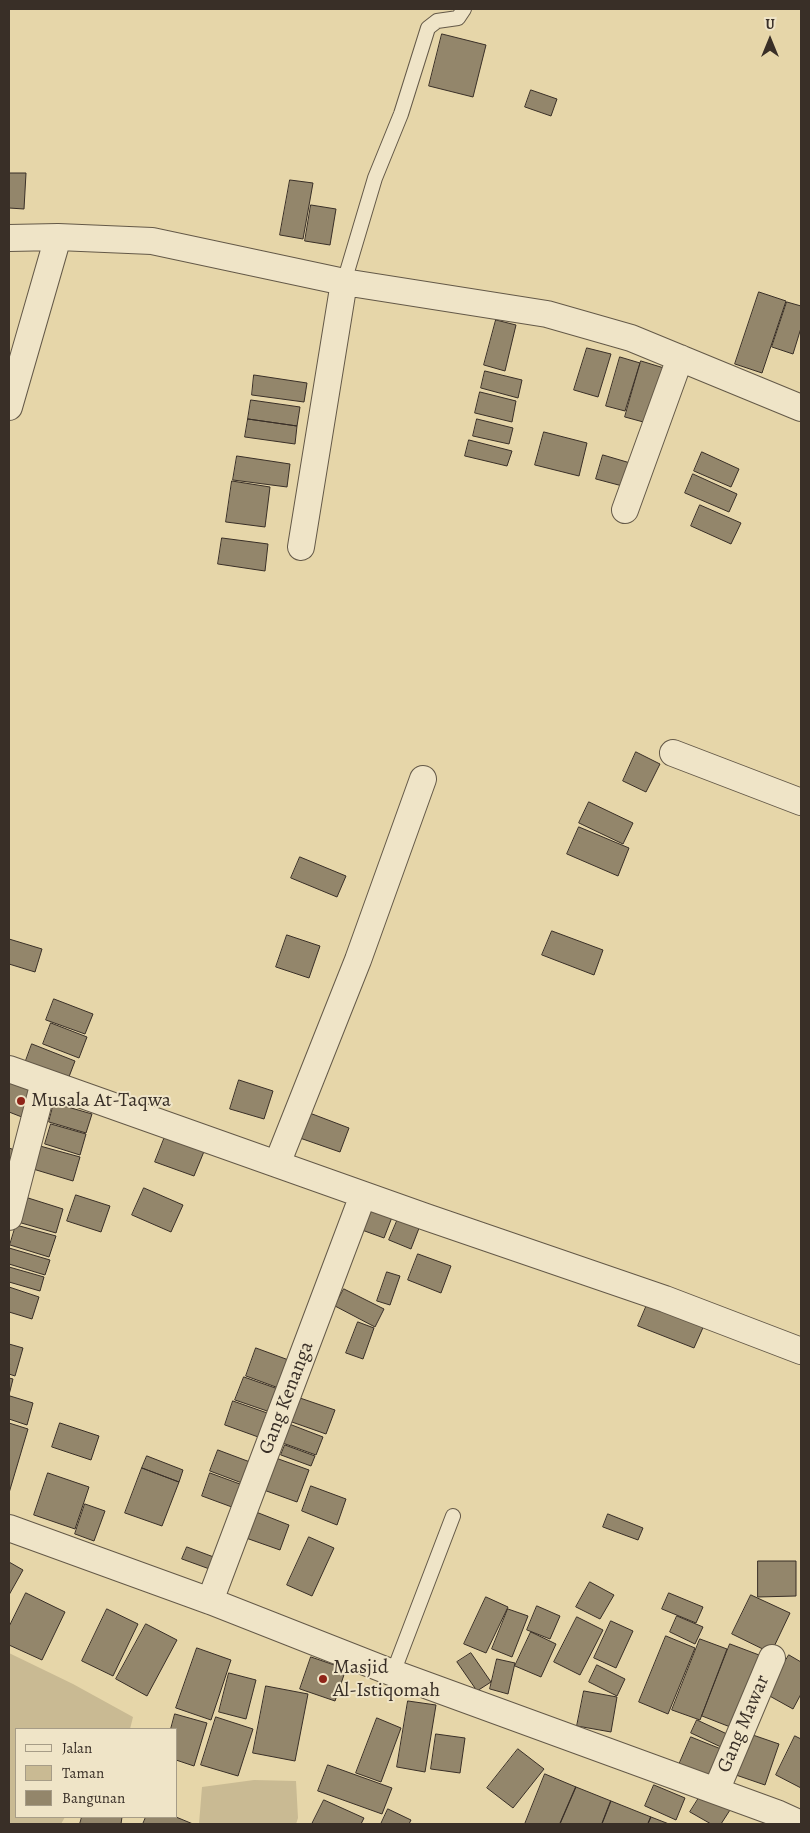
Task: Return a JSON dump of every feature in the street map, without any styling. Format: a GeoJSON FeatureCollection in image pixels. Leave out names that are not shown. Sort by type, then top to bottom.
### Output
{"type":"FeatureCollection","features":[{"type":"Feature","properties":{"kind":"street"},"geometry":{"type":"LineString","coordinates":[[9,407],[58,237]]}},
{"type":"Feature","properties":{"kind":"street"},"geometry":{"type":"LineString","coordinates":[[9,238],[58,237],[152,241],[344,282],[547,314],[631,338],[801,408]]}},
{"type":"Feature","properties":{"kind":"street"},"geometry":{"type":"LineString","coordinates":[[301,547],[344,282]]}},
{"type":"Feature","properties":{"kind":"street"},"geometry":{"type":"LineString","coordinates":[[624,510],[680,358]]}},
{"type":"Feature","properties":{"kind":"street"},"geometry":{"type":"LineString","coordinates":[[673,753],[801,802]]}},
{"type":"Feature","properties":{"kind":"street"},"geometry":{"type":"LineString","coordinates":[[277,1164],[358,960],[423,779]]}},
{"type":"Feature","properties":{"kind":"street"},"geometry":{"type":"LineString","coordinates":[[9,1069],[363,1195],[665,1299],[801,1351]]}},
{"type":"Feature","properties":{"kind":"street"},"geometry":{"type":"LineString","coordinates":[[9,1217],[44,1082]]}},
{"type":"Feature","properties":{"kind":"street","name":"Gang Kenanga"},"geometry":{"type":"LineString","coordinates":[[210,1601],[363,1195]]}},
{"type":"Feature","properties":{"kind":"street"},"geometry":{"type":"LineString","coordinates":[[9,1528],[210,1601],[392,1673],[716,1791],[801,1824]]}},
{"type":"Feature","properties":{"kind":"street","name":"Gang Mawar"},"geometry":{"type":"LineString","coordinates":[[716,1791],[772,1658]]}},
{"type":"Feature","properties":{"kind":"lane"},"geometry":{"type":"LineString","coordinates":[[344,282],[375,178],[401,114],[428,28],[437,21],[458,18],[464,9]]}},
{"type":"Feature","properties":{"kind":"lane"},"geometry":{"type":"LineString","coordinates":[[392,1673],[453,1516]]}},
{"type":"Feature","properties":{"kind":"green space"},"geometry":{"type":"Polygon","coordinates":[[[9,1653],[73,1684],[133,1717],[130,1728],[15,1728],[15,1818],[64,1818],[61,1824],[9,1824],[9,1653]]]}},
{"type":"Feature","properties":{"kind":"green space"},"geometry":{"type":"Polygon","coordinates":[[[254,1780],[296,1781],[298,1818],[296,1824],[199,1824],[202,1787],[254,1780]]]}},
{"type":"Feature","properties":{"kind":"building"},"geometry":{"type":"Polygon","coordinates":[[[442,34],[486,45],[473,97],[429,86],[442,34]]]}},
{"type":"Feature","properties":{"kind":"building"},"geometry":{"type":"Polygon","coordinates":[[[531,90],[557,99],[551,116],[525,107],[531,90]]]}},
{"type":"Feature","properties":{"kind":"building"},"geometry":{"type":"Polygon","coordinates":[[[9,173],[26,173],[24,209],[9,208],[9,173]]]}},
{"type":"Feature","properties":{"kind":"building"},"geometry":{"type":"Polygon","coordinates":[[[290,180],[313,183],[303,239],[280,235],[290,180]]]}},
{"type":"Feature","properties":{"kind":"building"},"geometry":{"type":"Polygon","coordinates":[[[311,205],[336,209],[330,245],[305,241],[311,205]]]}},
{"type":"Feature","properties":{"kind":"building"},"geometry":{"type":"Polygon","coordinates":[[[759,292],[786,301],[762,373],[735,364],[759,292]]]}},
{"type":"Feature","properties":{"kind":"building"},"geometry":{"type":"Polygon","coordinates":[[[787,302],[801,306],[801,328],[793,354],[772,347],[787,302]]]}},
{"type":"Feature","properties":{"kind":"building"},"geometry":{"type":"Polygon","coordinates":[[[496,320],[516,325],[505,371],[484,365],[496,320]]]}},
{"type":"Feature","properties":{"kind":"building"},"geometry":{"type":"Polygon","coordinates":[[[587,348],[611,354],[598,397],[574,390],[587,348]]]}},
{"type":"Feature","properties":{"kind":"building"},"geometry":{"type":"Polygon","coordinates":[[[620,357],[640,363],[625,411],[606,406],[620,357]]]}},
{"type":"Feature","properties":{"kind":"building"},"geometry":{"type":"Polygon","coordinates":[[[641,361],[664,368],[647,423],[625,417],[641,361]]]}},
{"type":"Feature","properties":{"kind":"building"},"geometry":{"type":"Polygon","coordinates":[[[485,371],[522,380],[518,398],[481,388],[485,371]]]}},
{"type":"Feature","properties":{"kind":"building"},"geometry":{"type":"Polygon","coordinates":[[[254,375],[307,383],[304,402],[252,395],[254,375]]]}},
{"type":"Feature","properties":{"kind":"building"},"geometry":{"type":"Polygon","coordinates":[[[480,392],[516,401],[512,422],[475,413],[480,392]]]}},
{"type":"Feature","properties":{"kind":"building"},"geometry":{"type":"Polygon","coordinates":[[[251,400],[300,407],[297,426],[248,419],[251,400]]]}},
{"type":"Feature","properties":{"kind":"building"},"geometry":{"type":"Polygon","coordinates":[[[248,419],[297,426],[295,444],[245,437],[248,419]]]}},
{"type":"Feature","properties":{"kind":"building"},"geometry":{"type":"Polygon","coordinates":[[[477,419],[513,428],[509,444],[473,436],[477,419]]]}},
{"type":"Feature","properties":{"kind":"building"},"geometry":{"type":"Polygon","coordinates":[[[544,432],[587,443],[579,476],[535,465],[544,432]]]}},
{"type":"Feature","properties":{"kind":"building"},"geometry":{"type":"Polygon","coordinates":[[[469,440],[512,451],[507,466],[465,456],[469,440]]]}},
{"type":"Feature","properties":{"kind":"building"},"geometry":{"type":"Polygon","coordinates":[[[702,452],[739,469],[731,487],[694,471],[702,452]]]}},
{"type":"Feature","properties":{"kind":"building"},"geometry":{"type":"Polygon","coordinates":[[[603,455],[637,465],[630,488],[596,479],[603,455]]]}},
{"type":"Feature","properties":{"kind":"building"},"geometry":{"type":"Polygon","coordinates":[[[237,456],[290,464],[287,487],[233,480],[237,456]]]}},
{"type":"Feature","properties":{"kind":"building"},"geometry":{"type":"Polygon","coordinates":[[[693,474],[737,494],[729,512],[685,493],[693,474]]]}},
{"type":"Feature","properties":{"kind":"building"},"geometry":{"type":"Polygon","coordinates":[[[232,481],[270,487],[265,527],[226,522],[232,481]]]}},
{"type":"Feature","properties":{"kind":"building"},"geometry":{"type":"Polygon","coordinates":[[[700,505],[741,523],[731,544],[691,526],[700,505]]]}},
{"type":"Feature","properties":{"kind":"building"},"geometry":{"type":"Polygon","coordinates":[[[222,538],[268,544],[265,571],[218,564],[222,538]]]}},
{"type":"Feature","properties":{"kind":"building"},"geometry":{"type":"Polygon","coordinates":[[[636,752],[660,764],[646,792],[623,781],[636,752]]]}},
{"type":"Feature","properties":{"kind":"building"},"geometry":{"type":"Polygon","coordinates":[[[589,802],[633,823],[623,844],[579,823],[589,802]]]}},
{"type":"Feature","properties":{"kind":"building"},"geometry":{"type":"Polygon","coordinates":[[[579,827],[629,848],[618,876],[567,854],[579,827]]]}},
{"type":"Feature","properties":{"kind":"building"},"geometry":{"type":"Polygon","coordinates":[[[300,857],[346,876],[337,897],[291,878],[300,857]]]}},
{"type":"Feature","properties":{"kind":"building"},"geometry":{"type":"Polygon","coordinates":[[[552,931],[603,950],[594,975],[542,955],[552,931]]]}},
{"type":"Feature","properties":{"kind":"building"},"geometry":{"type":"Polygon","coordinates":[[[287,935],[320,946],[309,978],[276,967],[287,935]]]}},
{"type":"Feature","properties":{"kind":"building"},"geometry":{"type":"Polygon","coordinates":[[[9,939],[42,949],[35,972],[9,964],[9,939]]]}},
{"type":"Feature","properties":{"kind":"building"},"geometry":{"type":"Polygon","coordinates":[[[54,999],[93,1014],[85,1034],[46,1020],[54,999]]]}},
{"type":"Feature","properties":{"kind":"building"},"geometry":{"type":"Polygon","coordinates":[[[51,1023],[87,1037],[79,1058],[43,1044],[51,1023]]]}},
{"type":"Feature","properties":{"kind":"building"},"geometry":{"type":"Polygon","coordinates":[[[32,1044],[75,1061],[67,1082],[24,1066],[32,1044]]]}},
{"type":"Feature","properties":{"kind":"building","name":"Musala At-Taqwa"},"geometry":{"type":"Polygon","coordinates":[[[9,1078],[38,1090],[27,1119],[9,1112],[9,1078]]]}},
{"type":"Feature","properties":{"kind":"building"},"geometry":{"type":"Polygon","coordinates":[[[239,1080],[273,1091],[264,1119],[230,1109],[239,1080]]]}},
{"type":"Feature","properties":{"kind":"building"},"geometry":{"type":"Polygon","coordinates":[[[54,1103],[92,1114],[86,1133],[49,1122],[54,1103]]]}},
{"type":"Feature","properties":{"kind":"building"},"geometry":{"type":"Polygon","coordinates":[[[307,1112],[349,1128],[340,1152],[297,1137],[307,1112]]]}},
{"type":"Feature","properties":{"kind":"building"},"geometry":{"type":"Polygon","coordinates":[[[51,1124],[86,1134],[80,1155],[45,1144],[51,1124]]]}},
{"type":"Feature","properties":{"kind":"building"},"geometry":{"type":"Polygon","coordinates":[[[166,1134],[205,1149],[194,1176],[155,1162],[166,1134]]]}},
{"type":"Feature","properties":{"kind":"building"},"geometry":{"type":"Polygon","coordinates":[[[40,1146],[80,1157],[73,1181],[33,1169],[40,1146]]]}},
{"type":"Feature","properties":{"kind":"building"},"geometry":{"type":"Polygon","coordinates":[[[9,1148],[20,1152],[9,1177],[9,1148]]]}},
{"type":"Feature","properties":{"kind":"building"},"geometry":{"type":"Polygon","coordinates":[[[144,1188],[183,1205],[171,1232],[132,1215],[144,1188]]]}},
{"type":"Feature","properties":{"kind":"building"},"geometry":{"type":"Polygon","coordinates":[[[76,1195],[110,1206],[101,1232],[67,1221],[76,1195]]]}},
{"type":"Feature","properties":{"kind":"building"},"geometry":{"type":"Polygon","coordinates":[[[25,1197],[63,1209],[56,1233],[18,1222],[25,1197]]]}},
{"type":"Feature","properties":{"kind":"building"},"geometry":{"type":"Polygon","coordinates":[[[373,1204],[394,1212],[384,1238],[362,1230],[373,1204]]]}},
{"type":"Feature","properties":{"kind":"building"},"geometry":{"type":"Polygon","coordinates":[[[400,1214],[421,1223],[411,1249],[389,1240],[400,1214]]]}},
{"type":"Feature","properties":{"kind":"building"},"geometry":{"type":"Polygon","coordinates":[[[16,1225],[56,1236],[49,1257],[10,1245],[16,1225]]]}},
{"type":"Feature","properties":{"kind":"building"},"geometry":{"type":"Polygon","coordinates":[[[9,1248],[50,1260],[45,1275],[9,1264],[9,1248]]]}},
{"type":"Feature","properties":{"kind":"building"},"geometry":{"type":"Polygon","coordinates":[[[418,1254],[451,1266],[441,1293],[408,1280],[418,1254]]]}},
{"type":"Feature","properties":{"kind":"building"},"geometry":{"type":"Polygon","coordinates":[[[9,1267],[44,1277],[40,1291],[9,1282],[9,1267]]]}},
{"type":"Feature","properties":{"kind":"building"},"geometry":{"type":"Polygon","coordinates":[[[387,1272],[400,1276],[390,1305],[377,1301],[387,1272]]]}},
{"type":"Feature","properties":{"kind":"building"},"geometry":{"type":"Polygon","coordinates":[[[9,1287],[39,1297],[32,1319],[9,1312],[9,1287]]]}},
{"type":"Feature","properties":{"kind":"building"},"geometry":{"type":"Polygon","coordinates":[[[344,1289],[384,1309],[375,1327],[335,1306],[344,1289]]]}},
{"type":"Feature","properties":{"kind":"building"},"geometry":{"type":"Polygon","coordinates":[[[649,1300],[705,1323],[694,1348],[638,1326],[649,1300]]]}},
{"type":"Feature","properties":{"kind":"building"},"geometry":{"type":"Polygon","coordinates":[[[358,1322],[374,1328],[363,1359],[346,1353],[358,1322]]]}},
{"type":"Feature","properties":{"kind":"building"},"geometry":{"type":"Polygon","coordinates":[[[9,1344],[23,1348],[15,1376],[9,1374],[9,1344]]]}},
{"type":"Feature","properties":{"kind":"building"},"geometry":{"type":"Polygon","coordinates":[[[256,1348],[294,1362],[284,1390],[246,1376],[256,1348]]]}},
{"type":"Feature","properties":{"kind":"building"},"geometry":{"type":"Polygon","coordinates":[[[244,1377],[281,1390],[273,1413],[235,1400],[244,1377]]]}},
{"type":"Feature","properties":{"kind":"building"},"geometry":{"type":"Polygon","coordinates":[[[9,1378],[13,1379],[9,1395],[9,1378]]]}},
{"type":"Feature","properties":{"kind":"building"},"geometry":{"type":"Polygon","coordinates":[[[10,1396],[33,1403],[27,1425],[9,1419],[10,1396]]]}},
{"type":"Feature","properties":{"kind":"building"},"geometry":{"type":"Polygon","coordinates":[[[297,1397],[335,1410],[326,1434],[289,1421],[297,1397]]]}},
{"type":"Feature","properties":{"kind":"building"},"geometry":{"type":"Polygon","coordinates":[[[233,1401],[270,1414],[261,1438],[225,1425],[233,1401]]]}},
{"type":"Feature","properties":{"kind":"building"},"geometry":{"type":"Polygon","coordinates":[[[284,1422],[323,1437],[316,1455],[277,1441],[284,1422]]]}},
{"type":"Feature","properties":{"kind":"building"},"geometry":{"type":"Polygon","coordinates":[[[9,1423],[28,1429],[9,1493],[9,1423]]]}},
{"type":"Feature","properties":{"kind":"building"},"geometry":{"type":"Polygon","coordinates":[[[60,1423],[99,1436],[91,1460],[52,1447],[60,1423]]]}},
{"type":"Feature","properties":{"kind":"building"},"geometry":{"type":"Polygon","coordinates":[[[285,1445],[315,1456],[311,1466],[281,1455],[285,1445]]]}},
{"type":"Feature","properties":{"kind":"building"},"geometry":{"type":"Polygon","coordinates":[[[218,1450],[258,1465],[250,1486],[210,1471],[218,1450]]]}},
{"type":"Feature","properties":{"kind":"building"},"geometry":{"type":"Polygon","coordinates":[[[147,1456],[183,1470],[179,1482],[142,1468],[147,1456]]]}},
{"type":"Feature","properties":{"kind":"building"},"geometry":{"type":"Polygon","coordinates":[[[273,1457],[309,1470],[297,1502],[261,1489],[273,1457]]]}},
{"type":"Feature","properties":{"kind":"building"},"geometry":{"type":"Polygon","coordinates":[[[142,1468],[179,1482],[162,1526],[125,1513],[142,1468]]]}},
{"type":"Feature","properties":{"kind":"building"},"geometry":{"type":"Polygon","coordinates":[[[48,1473],[89,1487],[75,1529],[34,1515],[48,1473]]]}},
{"type":"Feature","properties":{"kind":"building"},"geometry":{"type":"Polygon","coordinates":[[[210,1473],[248,1487],[240,1510],[202,1496],[210,1473]]]}},
{"type":"Feature","properties":{"kind":"building"},"geometry":{"type":"Polygon","coordinates":[[[311,1486],[346,1499],[337,1525],[302,1511],[311,1486]]]}},
{"type":"Feature","properties":{"kind":"building"},"geometry":{"type":"Polygon","coordinates":[[[85,1504],[105,1511],[94,1541],[75,1534],[85,1504]]]}},
{"type":"Feature","properties":{"kind":"building"},"geometry":{"type":"Polygon","coordinates":[[[256,1512],[289,1525],[280,1550],[246,1538],[256,1512]]]}},
{"type":"Feature","properties":{"kind":"building"},"geometry":{"type":"Polygon","coordinates":[[[608,1514],[643,1528],[638,1540],[603,1527],[608,1514]]]}},
{"type":"Feature","properties":{"kind":"building"},"geometry":{"type":"Polygon","coordinates":[[[309,1537],[334,1548],[312,1596],[287,1585],[309,1537]]]}},
{"type":"Feature","properties":{"kind":"building"},"geometry":{"type":"Polygon","coordinates":[[[187,1547],[219,1559],[215,1571],[182,1559],[187,1547]]]}},
{"type":"Feature","properties":{"kind":"building"},"geometry":{"type":"Polygon","coordinates":[[[758,1561],[796,1561],[796,1596],[758,1597],[758,1561]]]}},
{"type":"Feature","properties":{"kind":"building"},"geometry":{"type":"Polygon","coordinates":[[[9,1562],[23,1570],[9,1595],[9,1562]]]}},
{"type":"Feature","properties":{"kind":"building"},"geometry":{"type":"Polygon","coordinates":[[[590,1582],[614,1595],[600,1619],[576,1607],[590,1582]]]}},
{"type":"Feature","properties":{"kind":"building"},"geometry":{"type":"Polygon","coordinates":[[[26,1593],[65,1612],[42,1660],[9,1645],[9,1627],[26,1593]]]}},
{"type":"Feature","properties":{"kind":"building"},"geometry":{"type":"Polygon","coordinates":[[[669,1593],[703,1607],[696,1623],[662,1609],[669,1593]]]}},
{"type":"Feature","properties":{"kind":"building"},"geometry":{"type":"Polygon","coordinates":[[[751,1595],[790,1613],[771,1653],[732,1634],[751,1595]]]}},
{"type":"Feature","properties":{"kind":"building"},"geometry":{"type":"Polygon","coordinates":[[[486,1597],[508,1607],[486,1653],[464,1644],[486,1597]]]}},
{"type":"Feature","properties":{"kind":"building"},"geometry":{"type":"Polygon","coordinates":[[[537,1606],[560,1616],[550,1639],[527,1630],[537,1606]]]}},
{"type":"Feature","properties":{"kind":"building"},"geometry":{"type":"Polygon","coordinates":[[[107,1609],[138,1624],[113,1676],[82,1661],[107,1609]]]}},
{"type":"Feature","properties":{"kind":"building"},"geometry":{"type":"Polygon","coordinates":[[[508,1609],[528,1616],[512,1657],[492,1649],[508,1609]]]}},
{"type":"Feature","properties":{"kind":"building"},"geometry":{"type":"Polygon","coordinates":[[[677,1616],[703,1627],[695,1644],[670,1632],[677,1616]]]}},
{"type":"Feature","properties":{"kind":"building"},"geometry":{"type":"Polygon","coordinates":[[[577,1617],[603,1630],[580,1675],[554,1662],[577,1617]]]}},
{"type":"Feature","properties":{"kind":"building"},"geometry":{"type":"Polygon","coordinates":[[[611,1621],[633,1631],[616,1668],[594,1658],[611,1621]]]}},
{"type":"Feature","properties":{"kind":"building"},"geometry":{"type":"Polygon","coordinates":[[[146,1624],[177,1640],[147,1696],[116,1679],[146,1624]]]}},
{"type":"Feature","properties":{"kind":"building"},"geometry":{"type":"Polygon","coordinates":[[[531,1632],[556,1644],[541,1677],[515,1666],[531,1632]]]}},
{"type":"Feature","properties":{"kind":"building"},"geometry":{"type":"Polygon","coordinates":[[[666,1636],[695,1648],[668,1714],[639,1702],[666,1636]]]}},
{"type":"Feature","properties":{"kind":"building"},"geometry":{"type":"Polygon","coordinates":[[[700,1639],[727,1649],[700,1720],[672,1710],[700,1639]]]}},
{"type":"Feature","properties":{"kind":"building"},"geometry":{"type":"Polygon","coordinates":[[[730,1644],[767,1658],[738,1730],[702,1716],[730,1644]]]}},
{"type":"Feature","properties":{"kind":"building"},"geometry":{"type":"Polygon","coordinates":[[[197,1648],[231,1660],[211,1720],[176,1708],[197,1648]]]}},
{"type":"Feature","properties":{"kind":"building"},"geometry":{"type":"Polygon","coordinates":[[[471,1653],[491,1682],[477,1691],[457,1662],[471,1653]]]}},
{"type":"Feature","properties":{"kind":"building"},"geometry":{"type":"Polygon","coordinates":[[[789,1655],[801,1662],[801,1694],[793,1709],[766,1694],[789,1655]]]}},
{"type":"Feature","properties":{"kind":"building","name":"Masjid Al-Istiqomah"},"geometry":{"type":"Polygon","coordinates":[[[311,1657],[346,1669],[335,1701],[300,1689],[311,1657]]]}},
{"type":"Feature","properties":{"kind":"building"},"geometry":{"type":"Polygon","coordinates":[[[497,1659],[515,1663],[508,1694],[490,1689],[497,1659]]]}},
{"type":"Feature","properties":{"kind":"building"},"geometry":{"type":"Polygon","coordinates":[[[597,1665],[625,1679],[617,1696],[589,1682],[597,1665]]]}},
{"type":"Feature","properties":{"kind":"building"},"geometry":{"type":"Polygon","coordinates":[[[229,1673],[256,1680],[246,1719],[219,1712],[229,1673]]]}},
{"type":"Feature","properties":{"kind":"building"},"geometry":{"type":"Polygon","coordinates":[[[266,1686],[308,1694],[295,1761],[253,1753],[266,1686]]]}},
{"type":"Feature","properties":{"kind":"building"},"geometry":{"type":"Polygon","coordinates":[[[584,1691],[617,1697],[611,1732],[577,1726],[584,1691]]]}},
{"type":"Feature","properties":{"kind":"building"},"geometry":{"type":"Polygon","coordinates":[[[408,1701],[436,1705],[425,1772],[397,1767],[408,1701]]]}},
{"type":"Feature","properties":{"kind":"building"},"geometry":{"type":"Polygon","coordinates":[[[175,1714],[207,1723],[194,1766],[178,1761],[178,1728],[171,1728],[175,1714]]]}},
{"type":"Feature","properties":{"kind":"building"},"geometry":{"type":"Polygon","coordinates":[[[216,1717],[253,1729],[238,1776],[201,1765],[216,1717]]]}},
{"type":"Feature","properties":{"kind":"building"},"geometry":{"type":"Polygon","coordinates":[[[377,1718],[401,1728],[381,1782],[356,1773],[377,1718]]]}},
{"type":"Feature","properties":{"kind":"building"},"geometry":{"type":"Polygon","coordinates":[[[697,1720],[727,1734],[721,1747],[691,1733],[697,1720]]]}},
{"type":"Feature","properties":{"kind":"building"},"geometry":{"type":"Polygon","coordinates":[[[747,1733],[779,1744],[765,1785],[733,1774],[747,1733]]]}},
{"type":"Feature","properties":{"kind":"building"},"geometry":{"type":"Polygon","coordinates":[[[436,1734],[465,1738],[460,1773],[431,1769],[436,1734]]]}},
{"type":"Feature","properties":{"kind":"building"},"geometry":{"type":"Polygon","coordinates":[[[795,1736],[801,1739],[801,1788],[776,1775],[795,1736]]]}},
{"type":"Feature","properties":{"kind":"building"},"geometry":{"type":"Polygon","coordinates":[[[691,1737],[721,1749],[708,1780],[678,1767],[691,1737]]]}},
{"type":"Feature","properties":{"kind":"building"},"geometry":{"type":"Polygon","coordinates":[[[518,1749],[544,1769],[513,1808],[487,1788],[518,1749]]]}},
{"type":"Feature","properties":{"kind":"building"},"geometry":{"type":"Polygon","coordinates":[[[328,1765],[392,1788],[382,1814],[318,1791],[328,1765]]]}},
{"type":"Feature","properties":{"kind":"building"},"geometry":{"type":"Polygon","coordinates":[[[545,1774],[576,1787],[560,1824],[525,1824],[545,1774]]]}},
{"type":"Feature","properties":{"kind":"building"},"geometry":{"type":"Polygon","coordinates":[[[654,1785],[685,1798],[676,1820],[645,1806],[654,1785]]]}},
{"type":"Feature","properties":{"kind":"building"},"geometry":{"type":"Polygon","coordinates":[[[576,1787],[611,1801],[602,1824],[560,1824],[576,1787]]]}},
{"type":"Feature","properties":{"kind":"building"},"geometry":{"type":"Polygon","coordinates":[[[702,1793],[730,1810],[721,1824],[711,1824],[690,1812],[702,1793]]]}},
{"type":"Feature","properties":{"kind":"building"},"geometry":{"type":"Polygon","coordinates":[[[324,1800],[364,1818],[361,1824],[312,1824],[324,1800]]]}},
{"type":"Feature","properties":{"kind":"building"},"geometry":{"type":"Polygon","coordinates":[[[611,1801],[651,1817],[648,1824],[602,1824],[611,1801]]]}},
{"type":"Feature","properties":{"kind":"building"},"geometry":{"type":"Polygon","coordinates":[[[388,1809],[411,1820],[409,1824],[381,1824],[388,1809]]]}},
{"type":"Feature","properties":{"kind":"building"},"geometry":{"type":"Polygon","coordinates":[[[651,1817],[669,1824],[648,1824],[651,1817]]]}},
{"type":"Feature","properties":{"kind":"building"},"geometry":{"type":"Polygon","coordinates":[[[82,1818],[122,1818],[121,1824],[80,1824],[82,1818]]]}},
{"type":"Feature","properties":{"kind":"building"},"geometry":{"type":"Polygon","coordinates":[[[146,1818],[178,1818],[193,1824],[143,1824],[146,1818]]]}},
{"type":"Feature","properties":{"kind":"place","name":"Musala At-Taqwa"},"geometry":{"type":"Point","coordinates":[21,1101]}},
{"type":"Feature","properties":{"kind":"place","name":"Masjid Al-Istiqomah"},"geometry":{"type":"Point","coordinates":[323,1679]}}]}
